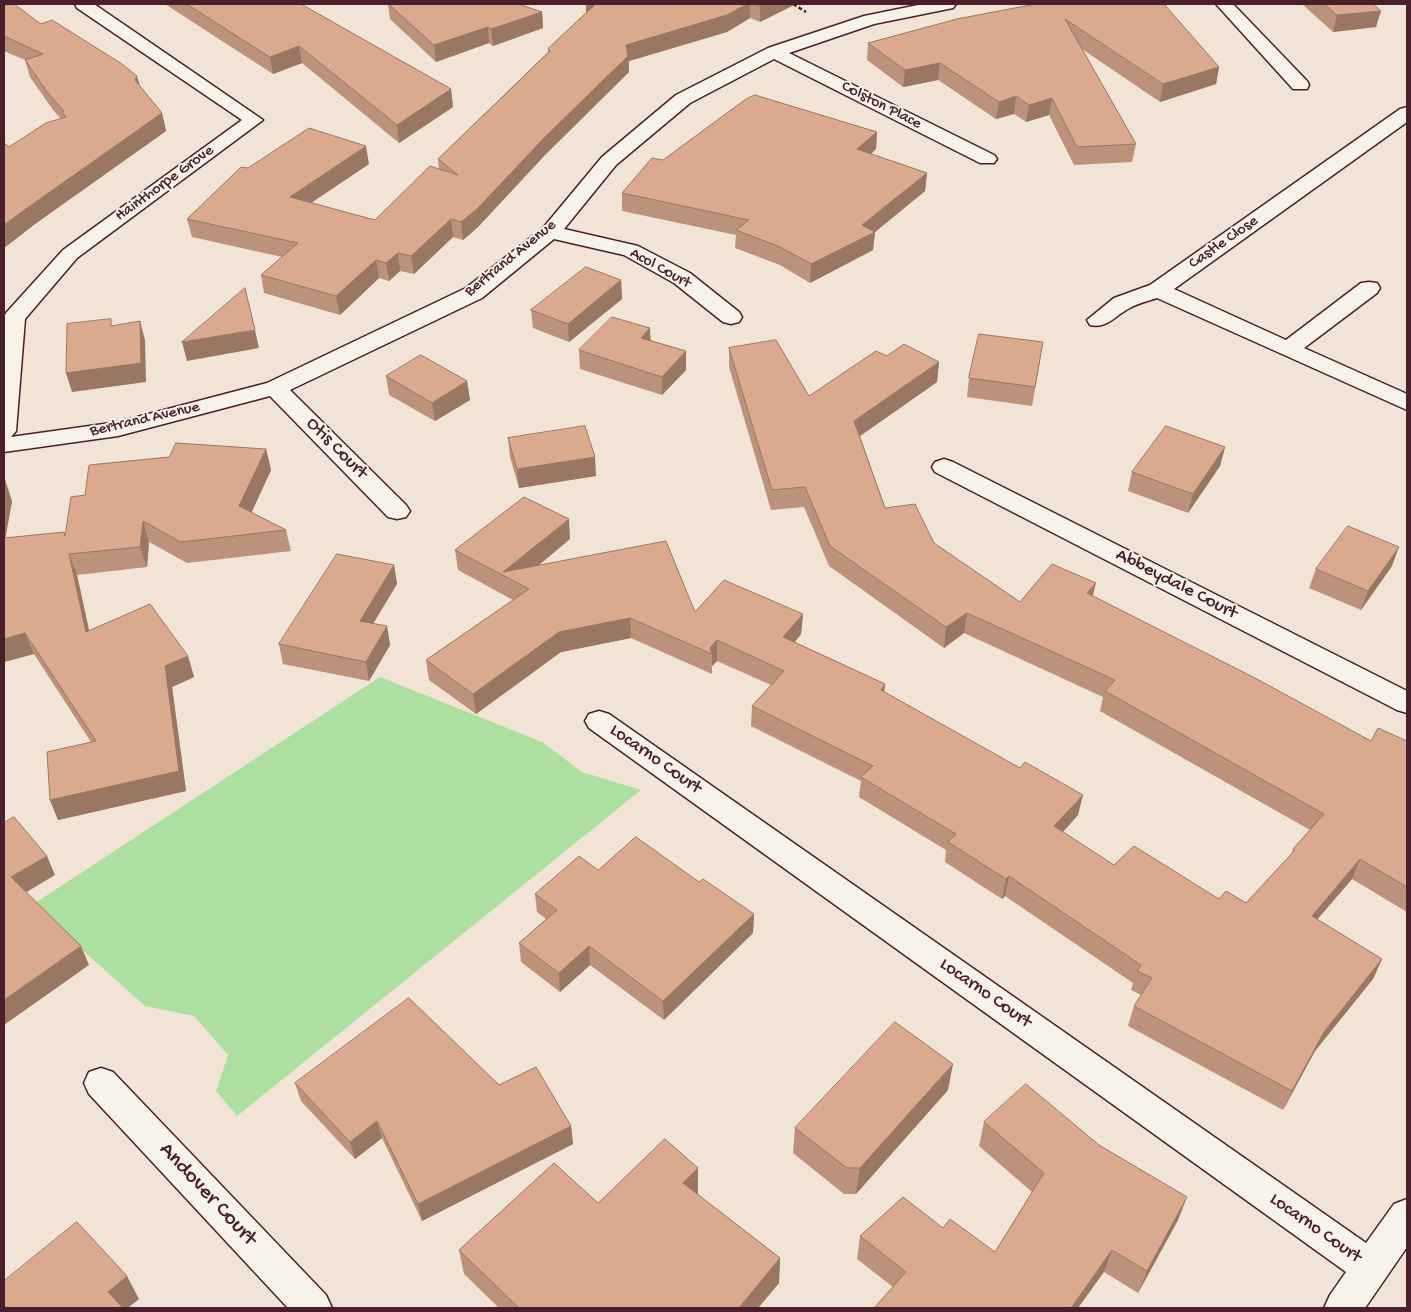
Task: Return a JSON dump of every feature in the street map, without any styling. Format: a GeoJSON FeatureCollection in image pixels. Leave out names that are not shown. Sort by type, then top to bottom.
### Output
{"type":"FeatureCollection","features":[{"type":"Feature","properties":{"kind":"street","name":"Hainthorpe Grove"},"geometry":{"type":"LineString","coordinates":[[4,431],[14,318],[70,254],[254,120],[83,4]]}},
{"type":"Feature","properties":{"kind":"street","name":"Bertrand Avenue"},"geometry":{"type":"LineString","coordinates":[[4,445],[118,429],[275,388],[474,293],[550,232],[608,161],[682,99],[774,52],[870,20],[947,4]]}},
{"type":"Feature","properties":{"kind":"street"},"geometry":{"type":"LineString","coordinates":[[1224,4],[1300,85]]}},
{"type":"Feature","properties":{"kind":"street","name":"Colston Place"},"geometry":{"type":"LineString","coordinates":[[774,52],[988,159]]}},
{"type":"Feature","properties":{"kind":"street","name":"Castle Close"},"geometry":{"type":"LineString","coordinates":[[1098,320],[1122,303],[1158,290],[1407,113]]}},
{"type":"Feature","properties":{"kind":"street","name":"Acol Court"},"geometry":{"type":"LineString","coordinates":[[550,232],[631,250],[682,278],[731,317]]}},
{"type":"Feature","properties":{"kind":"street"},"geometry":{"type":"LineString","coordinates":[[1288,349],[1369,288]]}},
{"type":"Feature","properties":{"kind":"street"},"geometry":{"type":"LineString","coordinates":[[1158,290],[1407,403]]}},
{"type":"Feature","properties":{"kind":"street","name":"Otis Court"},"geometry":{"type":"LineString","coordinates":[[275,388],[397,511]]}},
{"type":"Feature","properties":{"kind":"street","name":"Abbeydale Court"},"geometry":{"type":"LineString","coordinates":[[944,467],[1407,703]]}},
{"type":"Feature","properties":{"kind":"street","name":"Locarno Court"},"geometry":{"type":"LineString","coordinates":[[599,721],[1357,1296]]}},
{"type":"Feature","properties":{"kind":"street","name":"Andover Court"},"geometry":{"type":"LineString","coordinates":[[101,1083],[313,1308]]}},
{"type":"Feature","properties":{"kind":"street"},"geometry":{"type":"LineString","coordinates":[[1357,1296],[1407,1216]]}},
{"type":"Feature","properties":{"kind":"green space"},"geometry":{"type":"Polygon","coordinates":[[[380,677],[542,742],[582,772],[641,790],[237,1116],[216,1091],[228,1055],[194,1016],[145,1006],[32,905],[380,677]]]}},
{"type":"Feature","properties":{"kind":"building"},"geometry":{"type":"Polygon","coordinates":[[[4,4],[14,4],[41,24],[52,20],[122,64],[137,76],[135,80],[162,113],[4,225],[4,143],[9,147],[46,123],[66,117],[62,112],[64,111],[48,93],[25,60],[43,54],[4,36],[4,4]]]}},
{"type":"Feature","properties":{"kind":"building"},"geometry":{"type":"Polygon","coordinates":[[[187,4],[301,4],[451,89],[397,125],[299,46],[270,57],[187,4]]]}},
{"type":"Feature","properties":{"kind":"building"},"geometry":{"type":"Polygon","coordinates":[[[389,4],[518,4],[542,12],[434,45],[389,4]]]}},
{"type":"Feature","properties":{"kind":"building"},"geometry":{"type":"Polygon","coordinates":[[[596,4],[747,4],[727,15],[626,45],[628,56],[544,138],[477,209],[461,222],[451,219],[411,256],[398,253],[386,263],[376,260],[336,296],[261,275],[298,243],[187,219],[241,167],[248,168],[309,128],[366,146],[290,197],[375,220],[430,166],[458,175],[438,159],[596,4]]]}},
{"type":"Feature","properties":{"kind":"building"},"geometry":{"type":"Polygon","coordinates":[[[1036,4],[1164,4],[1219,67],[1163,84],[1065,19],[1136,144],[1077,147],[1052,98],[1029,105],[1016,96],[999,102],[940,63],[905,70],[868,43],[957,19],[1036,4]]]}},
{"type":"Feature","properties":{"kind":"building"},"geometry":{"type":"Polygon","coordinates":[[[1325,4],[1373,4],[1381,11],[1337,15],[1325,4]]]}},
{"type":"Feature","properties":{"kind":"building"},"geometry":{"type":"Polygon","coordinates":[[[755,95],[877,132],[857,149],[927,173],[862,225],[875,232],[811,264],[780,247],[736,230],[749,220],[622,193],[652,158],[663,160],[746,99],[755,95]]]}},
{"type":"Feature","properties":{"kind":"building"},"geometry":{"type":"Polygon","coordinates":[[[586,267],[621,280],[568,324],[531,310],[586,267]]]}},
{"type":"Feature","properties":{"kind":"building"},"geometry":{"type":"Polygon","coordinates":[[[245,288],[255,330],[182,342],[245,288]]]}},
{"type":"Feature","properties":{"kind":"building"},"geometry":{"type":"Polygon","coordinates":[[[612,317],[650,328],[641,338],[686,351],[662,377],[579,350],[612,317]]]}},
{"type":"Feature","properties":{"kind":"building"},"geometry":{"type":"Polygon","coordinates":[[[111,319],[111,326],[140,321],[141,363],[66,373],[67,324],[111,319]]]}},
{"type":"Feature","properties":{"kind":"building"},"geometry":{"type":"Polygon","coordinates":[[[979,334],[1043,342],[1035,387],[969,378],[979,334]]]}},
{"type":"Feature","properties":{"kind":"building"},"geometry":{"type":"Polygon","coordinates":[[[776,340],[809,396],[876,351],[887,356],[904,344],[939,362],[854,421],[885,508],[915,504],[934,543],[1020,602],[1052,564],[1096,583],[1087,593],[1255,678],[1371,741],[1378,728],[1407,741],[1407,887],[1360,859],[1312,916],[1382,959],[1324,1032],[1292,1091],[1134,1006],[1152,978],[1137,971],[1141,965],[1009,876],[1006,879],[948,842],[956,834],[861,777],[873,766],[752,706],[784,671],[717,640],[710,648],[712,654],[630,618],[559,632],[473,694],[426,660],[529,589],[455,550],[524,497],[569,519],[503,572],[666,541],[695,612],[724,580],[803,614],[783,637],[885,684],[881,690],[1020,768],[1025,762],[1083,795],[1054,826],[1114,865],[1134,846],[1219,899],[1226,891],[1246,903],[1295,850],[1293,849],[1324,814],[1105,691],[1115,680],[967,613],[946,627],[830,546],[805,487],[772,490],[729,348],[776,340]]]}},
{"type":"Feature","properties":{"kind":"building"},"geometry":{"type":"Polygon","coordinates":[[[421,355],[467,381],[432,403],[386,376],[421,355]]]}},
{"type":"Feature","properties":{"kind":"building"},"geometry":{"type":"Polygon","coordinates":[[[585,426],[595,457],[517,469],[508,438],[585,426]]]}},
{"type":"Feature","properties":{"kind":"building"},"geometry":{"type":"Polygon","coordinates":[[[1166,426],[1225,447],[1193,494],[1132,472],[1166,426]]]}},
{"type":"Feature","properties":{"kind":"building"},"geometry":{"type":"Polygon","coordinates":[[[176,443],[266,449],[239,506],[286,530],[181,542],[143,521],[140,547],[69,554],[86,632],[150,604],[188,656],[165,666],[179,771],[50,800],[47,752],[96,741],[25,633],[4,639],[4,538],[64,532],[65,536],[71,497],[85,495],[89,465],[169,457],[176,443]]]}},
{"type":"Feature","properties":{"kind":"building"},"geometry":{"type":"Polygon","coordinates":[[[1348,526],[1399,547],[1368,591],[1316,569],[1348,526]]]}},
{"type":"Feature","properties":{"kind":"building"},"geometry":{"type":"Polygon","coordinates":[[[337,554],[394,565],[360,621],[387,626],[366,662],[279,644],[337,554]]]}},
{"type":"Feature","properties":{"kind":"building"},"geometry":{"type":"Polygon","coordinates":[[[14,817],[47,856],[11,877],[81,946],[4,1000],[4,823],[14,817]]]}},
{"type":"Feature","properties":{"kind":"building"},"geometry":{"type":"Polygon","coordinates":[[[636,837],[699,882],[703,879],[754,914],[663,1001],[589,946],[559,973],[519,943],[557,910],[535,894],[579,856],[598,870],[636,837]]]}},
{"type":"Feature","properties":{"kind":"building"},"geometry":{"type":"Polygon","coordinates":[[[409,998],[499,1085],[536,1067],[571,1126],[418,1204],[377,1121],[350,1142],[295,1083],[409,998]]]}},
{"type":"Feature","properties":{"kind":"building"},"geometry":{"type":"Polygon","coordinates":[[[895,1022],[953,1064],[860,1168],[847,1168],[795,1128],[895,1022]]]}},
{"type":"Feature","properties":{"kind":"building"},"geometry":{"type":"Polygon","coordinates":[[[1026,1084],[1099,1145],[1187,1197],[1147,1271],[1112,1250],[1071,1308],[874,1308],[906,1272],[860,1236],[903,1197],[943,1228],[950,1219],[995,1252],[1044,1173],[984,1122],[1026,1084]]]}},
{"type":"Feature","properties":{"kind":"building"},"geometry":{"type":"Polygon","coordinates":[[[665,1139],[698,1168],[683,1183],[780,1258],[739,1308],[519,1308],[459,1250],[554,1163],[598,1203],[665,1139]]]}},
{"type":"Feature","properties":{"kind":"building"},"geometry":{"type":"Polygon","coordinates":[[[77,1222],[127,1276],[108,1292],[123,1308],[4,1308],[4,1281],[77,1222]]]}}]}
